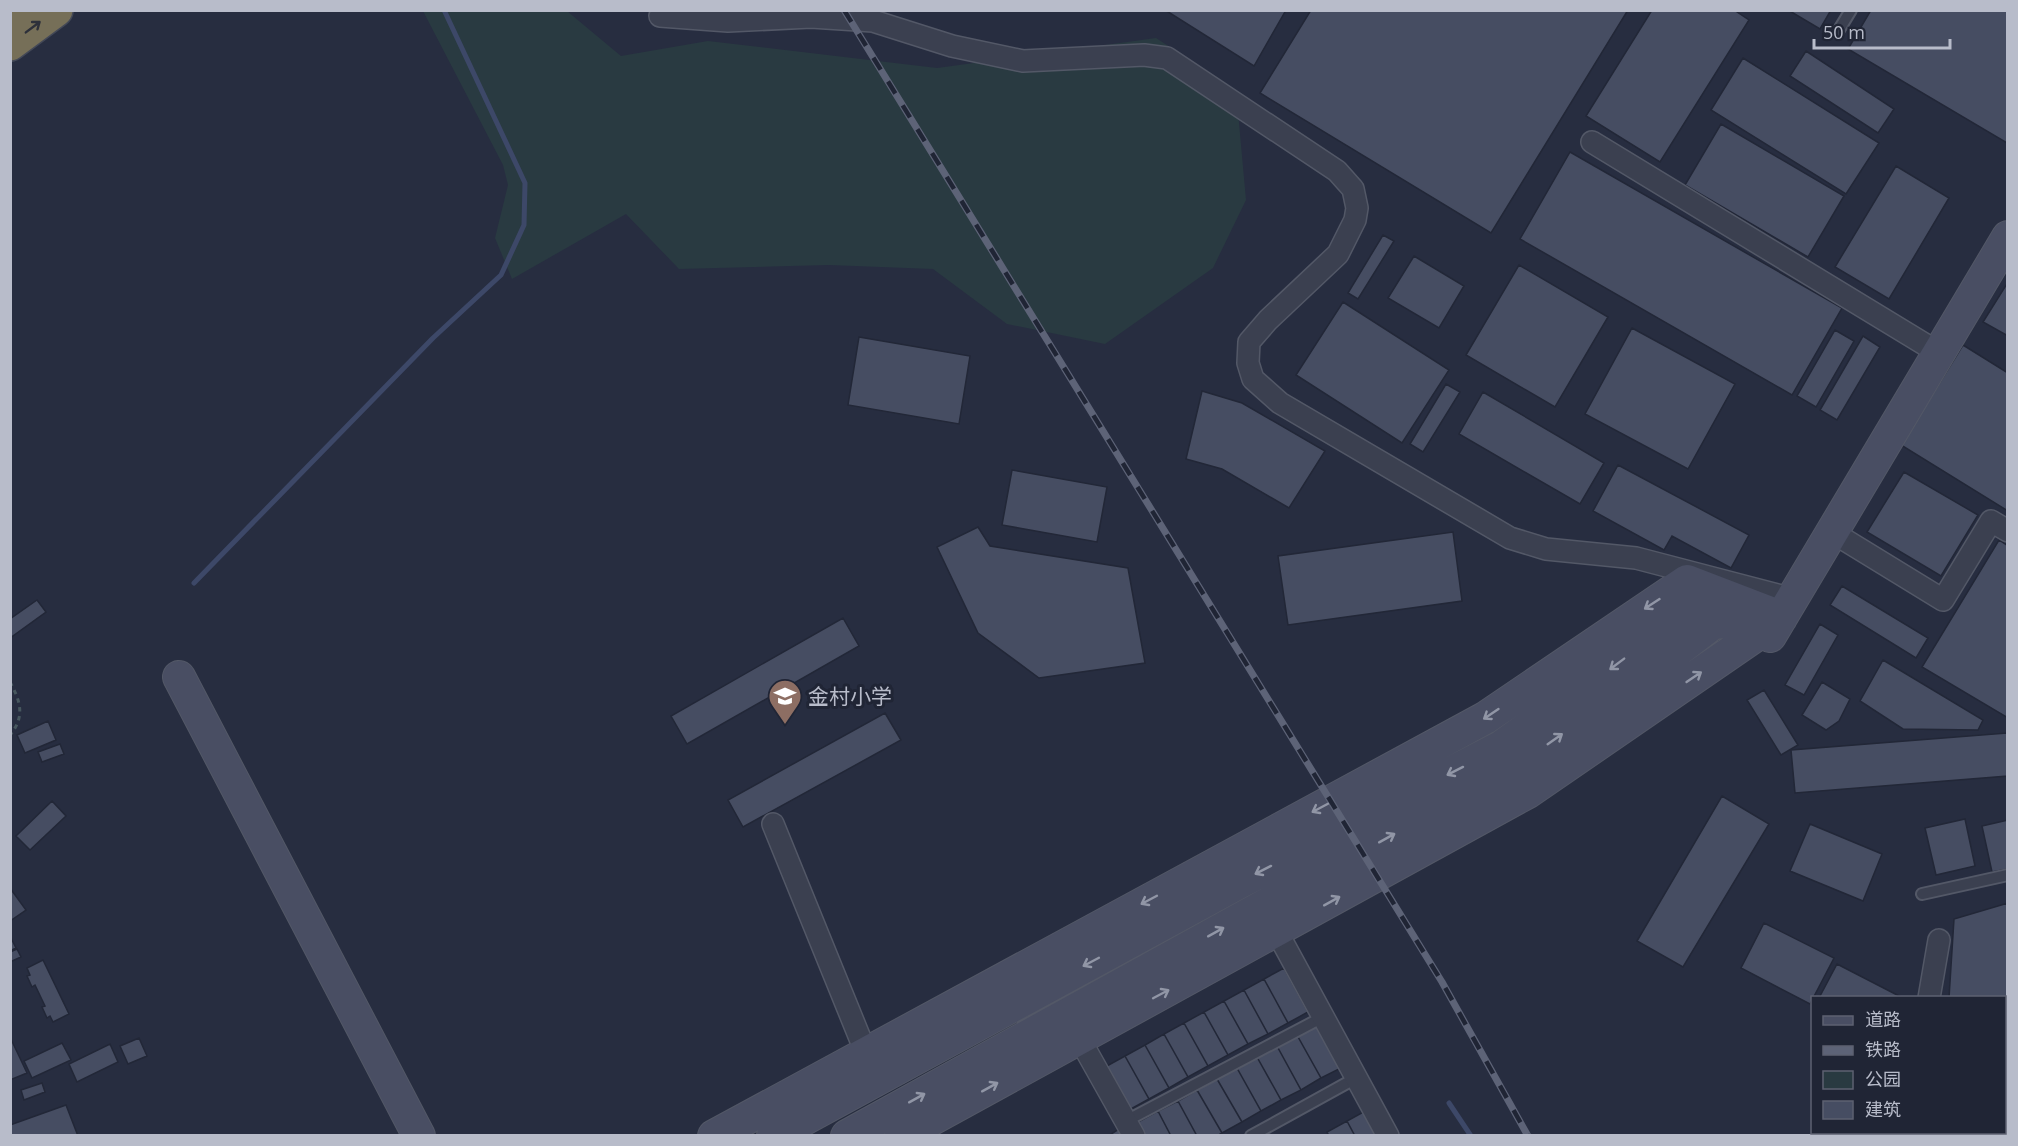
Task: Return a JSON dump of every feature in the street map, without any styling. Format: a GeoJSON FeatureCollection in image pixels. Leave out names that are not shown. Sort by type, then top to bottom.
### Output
{"type":"FeatureCollection","features":[{"type":"Feature","properties":{"kind":"highway"},"geometry":{"type":"LineString","coordinates":[[10,44],[56,10]]}},
{"type":"Feature","properties":{"kind":"street"},"geometry":{"type":"LineString","coordinates":[[660,16],[728,21],[811,17],[873,21],[952,46],[1023,61],[1144,55],[1167,58],[1337,171],[1353,189],[1357,208],[1355,220],[1338,254],[1268,320],[1249,342],[1248,363],[1253,379],[1280,403],[1510,538],[1546,549],[1636,558],[1787,608]]}},
{"type":"Feature","properties":{"kind":"street"},"geometry":{"type":"LineString","coordinates":[[1592,142],[1939,353]]}},
{"type":"Feature","properties":{"kind":"street"},"geometry":{"type":"LineString","coordinates":[[1755,662],[2007,237]]}},
{"type":"Feature","properties":{"kind":"street"},"geometry":{"type":"LineString","coordinates":[[1832,532],[1943,600],[1991,521],[2007,531]]}},
{"type":"Feature","properties":{"kind":"street"},"geometry":{"type":"LineString","coordinates":[[714,1136],[1485,718],[1687,581],[1787,608]]}},
{"type":"Feature","properties":{"kind":"street"},"geometry":{"type":"LineString","coordinates":[[773,1136],[1240,882],[1501,747],[1697,605],[1787,608]]}},
{"type":"Feature","properties":{"kind":"street"},"geometry":{"type":"LineString","coordinates":[[847,1136],[886,1131],[1079,1038],[1277,932],[1528,792],[1787,608]]}},
{"type":"Feature","properties":{"kind":"street"},"geometry":{"type":"LineString","coordinates":[[886,1131],[1512,769],[1626,689],[1713,623],[1787,608]]}},
{"type":"Feature","properties":{"kind":"street"},"geometry":{"type":"LineString","coordinates":[[179,676],[419,1136]]}},
{"type":"Feature","properties":{"kind":"street"},"geometry":{"type":"LineString","coordinates":[[773,824],[866,1053]]}},
{"type":"Feature","properties":{"kind":"street"},"geometry":{"type":"LineString","coordinates":[[1277,932],[1388,1136]]}},
{"type":"Feature","properties":{"kind":"street"},"geometry":{"type":"LineString","coordinates":[[1929,996],[1939,940]]}},
{"type":"Feature","properties":{"kind":"street"},"geometry":{"type":"LineString","coordinates":[[1079,1038],[1130,1128]]}},
{"type":"Feature","properties":{"kind":"lane"},"geometry":{"type":"LineString","coordinates":[[1837,33],[1851,10]]}},
{"type":"Feature","properties":{"kind":"lane"},"geometry":{"type":"LineString","coordinates":[[1922,894],[2007,875]]}},
{"type":"Feature","properties":{"kind":"lane"},"geometry":{"type":"LineString","coordinates":[[1130,1128],[1323,1017]]}},
{"type":"Feature","properties":{"kind":"lane"},"geometry":{"type":"LineString","coordinates":[[1251,1136],[1356,1078]]}},
{"type":"Feature","properties":{"kind":"path"},"geometry":{"type":"LineString","coordinates":[[10,682],[19,698],[22,715],[19,725],[10,735]]}},
{"type":"Feature","properties":{"kind":"green space"},"geometry":{"type":"Polygon","coordinates":[[[423,11],[567,11],[621,56],[708,41],[937,68],[1156,38],[1236,90],[1246,200],[1213,268],[1105,344],[1007,324],[933,269],[829,265],[679,269],[626,214],[512,279],[495,238],[508,185],[503,165],[423,11]]]}},
{"type":"Feature","properties":{"kind":"building"},"geometry":{"type":"Polygon","coordinates":[[[1165,10],[1286,10],[1254,66],[1165,10]]]}},
{"type":"Feature","properties":{"kind":"building"},"geometry":{"type":"Polygon","coordinates":[[[1311,10],[1628,10],[1491,233],[1260,93],[1311,10]]]}},
{"type":"Feature","properties":{"kind":"building"},"geometry":{"type":"Polygon","coordinates":[[[1652,10],[1734,10],[1749,20],[1660,162],[1586,116],[1652,10]]]}},
{"type":"Feature","properties":{"kind":"building"},"geometry":{"type":"Polygon","coordinates":[[[1788,10],[1831,10],[1820,29],[1788,10]]]}},
{"type":"Feature","properties":{"kind":"building"},"geometry":{"type":"Polygon","coordinates":[[[1871,10],[2008,10],[2007,143],[1848,49],[1871,10]]]}},
{"type":"Feature","properties":{"kind":"building"},"geometry":{"type":"Polygon","coordinates":[[[1806,51],[1894,109],[1878,133],[1790,76],[1806,51]]]}},
{"type":"Feature","properties":{"kind":"building"},"geometry":{"type":"Polygon","coordinates":[[[1743,58],[1879,143],[1846,194],[1711,110],[1743,58]]]}},
{"type":"Feature","properties":{"kind":"building"},"geometry":{"type":"Polygon","coordinates":[[[1721,124],[1844,196],[1808,257],[1685,185],[1721,124]]]}},
{"type":"Feature","properties":{"kind":"building"},"geometry":{"type":"Polygon","coordinates":[[[1570,152],[1842,308],[1792,395],[1520,239],[1570,152]]]}},
{"type":"Feature","properties":{"kind":"building"},"geometry":{"type":"Polygon","coordinates":[[[1896,166],[1949,198],[1889,299],[1835,267],[1896,166]]]}},
{"type":"Feature","properties":{"kind":"building"},"geometry":{"type":"Polygon","coordinates":[[[1383,235],[1394,241],[1358,299],[1348,293],[1383,235]]]}},
{"type":"Feature","properties":{"kind":"building"},"geometry":{"type":"Polygon","coordinates":[[[1414,256],[1464,286],[1439,328],[1388,298],[1414,256]]]}},
{"type":"Feature","properties":{"kind":"building"},"geometry":{"type":"Polygon","coordinates":[[[1519,265],[1608,317],[1555,407],[1466,355],[1519,265]]]}},
{"type":"Feature","properties":{"kind":"building"},"geometry":{"type":"Polygon","coordinates":[[[2008,282],[2008,336],[1983,322],[2008,282]]]}},
{"type":"Feature","properties":{"kind":"building"},"geometry":{"type":"Polygon","coordinates":[[[1343,302],[1449,370],[1402,443],[1296,375],[1343,302]]]}},
{"type":"Feature","properties":{"kind":"building"},"geometry":{"type":"Polygon","coordinates":[[[1632,328],[1735,384],[1688,469],[1585,414],[1632,328]]]}},
{"type":"Feature","properties":{"kind":"building"},"geometry":{"type":"Polygon","coordinates":[[[1835,330],[1854,341],[1816,407],[1797,396],[1835,330]]]}},
{"type":"Feature","properties":{"kind":"building"},"geometry":{"type":"Polygon","coordinates":[[[1863,336],[1880,347],[1837,420],[1820,410],[1863,336]]]}},
{"type":"Feature","properties":{"kind":"building"},"geometry":{"type":"Polygon","coordinates":[[[859,337],[970,356],[959,424],[848,405],[859,337]]]}},
{"type":"Feature","properties":{"kind":"building"},"geometry":{"type":"Polygon","coordinates":[[[1963,345],[2008,373],[2008,511],[1901,445],[1963,345]]]}},
{"type":"Feature","properties":{"kind":"building"},"geometry":{"type":"Polygon","coordinates":[[[1446,384],[1460,392],[1423,452],[1410,444],[1446,384]]]}},
{"type":"Feature","properties":{"kind":"building"},"geometry":{"type":"Polygon","coordinates":[[[1202,391],[1242,403],[1325,451],[1289,508],[1222,469],[1186,459],[1202,391]]]}},
{"type":"Feature","properties":{"kind":"building"},"geometry":{"type":"Polygon","coordinates":[[[1483,392],[1604,463],[1580,504],[1459,434],[1483,392]]]}},
{"type":"Feature","properties":{"kind":"building"},"geometry":{"type":"Polygon","coordinates":[[[1618,465],[1749,535],[1731,568],[1672,536],[1664,550],[1593,511],[1618,465]]]}},
{"type":"Feature","properties":{"kind":"building"},"geometry":{"type":"Polygon","coordinates":[[[1012,470],[1107,487],[1097,542],[1002,525],[1012,470]]]}},
{"type":"Feature","properties":{"kind":"building"},"geometry":{"type":"Polygon","coordinates":[[[1904,472],[1978,515],[1941,576],[1867,532],[1904,472]]]}},
{"type":"Feature","properties":{"kind":"building"},"geometry":{"type":"Polygon","coordinates":[[[978,527],[990,546],[1128,568],[1145,663],[1039,678],[978,633],[937,547],[978,527]]]}},
{"type":"Feature","properties":{"kind":"building"},"geometry":{"type":"Polygon","coordinates":[[[1453,532],[1462,601],[1288,625],[1278,556],[1453,532]]]}},
{"type":"Feature","properties":{"kind":"building"},"geometry":{"type":"Polygon","coordinates":[[[1999,540],[2008,546],[2008,718],[1922,667],[1999,540]]]}},
{"type":"Feature","properties":{"kind":"building"},"geometry":{"type":"Polygon","coordinates":[[[1842,586],[1928,638],[1916,658],[1830,605],[1842,586]]]}},
{"type":"Feature","properties":{"kind":"building"},"geometry":{"type":"Polygon","coordinates":[[[37,600],[46,612],[10,638],[10,619],[37,600]]]}},
{"type":"Feature","properties":{"kind":"building"},"geometry":{"type":"Polygon","coordinates":[[[843,618],[859,646],[687,744],[671,716],[843,618]]]}},
{"type":"Feature","properties":{"kind":"building"},"geometry":{"type":"Polygon","coordinates":[[[1820,624],[1838,635],[1804,695],[1785,685],[1820,624]]]}},
{"type":"Feature","properties":{"kind":"building"},"geometry":{"type":"Polygon","coordinates":[[[1883,660],[1983,720],[1978,730],[1903,729],[1860,701],[1883,660]]]}},
{"type":"Feature","properties":{"kind":"building"},"geometry":{"type":"Polygon","coordinates":[[[1822,682],[1850,699],[1839,721],[1826,730],[1802,715],[1822,682]]]}},
{"type":"Feature","properties":{"kind":"building"},"geometry":{"type":"Polygon","coordinates":[[[1764,690],[1798,745],[1781,755],[1747,700],[1764,690]]]}},
{"type":"Feature","properties":{"kind":"building"},"geometry":{"type":"Polygon","coordinates":[[[885,713],[901,740],[743,827],[728,800],[885,713]]]}},
{"type":"Feature","properties":{"kind":"building"},"geometry":{"type":"Polygon","coordinates":[[[48,721],[56,740],[25,753],[17,735],[48,721]]]}},
{"type":"Feature","properties":{"kind":"building"},"geometry":{"type":"Polygon","coordinates":[[[2007,733],[2008,776],[1795,793],[1791,750],[2007,733]]]}},
{"type":"Feature","properties":{"kind":"building"},"geometry":{"type":"Polygon","coordinates":[[[60,744],[64,754],[42,762],[38,752],[60,744]]]}},
{"type":"Feature","properties":{"kind":"building"},"geometry":{"type":"Polygon","coordinates":[[[1722,796],[1769,824],[1683,967],[1637,941],[1722,796]]]}},
{"type":"Feature","properties":{"kind":"building"},"geometry":{"type":"Polygon","coordinates":[[[52,801],[66,816],[30,850],[16,836],[52,801]]]}},
{"type":"Feature","properties":{"kind":"building"},"geometry":{"type":"Polygon","coordinates":[[[1965,819],[1975,866],[1936,875],[1925,828],[1965,819]]]}},
{"type":"Feature","properties":{"kind":"building"},"geometry":{"type":"Polygon","coordinates":[[[2008,820],[2008,869],[1992,872],[1982,826],[2008,820]]]}},
{"type":"Feature","properties":{"kind":"building"},"geometry":{"type":"Polygon","coordinates":[[[1810,824],[1882,854],[1863,901],[1790,871],[1810,824]]]}},
{"type":"Feature","properties":{"kind":"building"},"geometry":{"type":"Polygon","coordinates":[[[10,888],[26,910],[10,921],[10,888]]]}},
{"type":"Feature","properties":{"kind":"building"},"geometry":{"type":"Polygon","coordinates":[[[2008,903],[2008,1136],[1939,1136],[1939,1134],[2006,1134],[2006,996],[1949,996],[1954,919],[2008,903]]]}},
{"type":"Feature","properties":{"kind":"building"},"geometry":{"type":"Polygon","coordinates":[[[1764,923],[1834,958],[1814,996],[1811,996],[1810,1004],[1741,968],[1764,923]]]}},
{"type":"Feature","properties":{"kind":"building"},"geometry":{"type":"Polygon","coordinates":[[[10,936],[16,948],[10,951],[10,936]]]}},
{"type":"Feature","properties":{"kind":"building"},"geometry":{"type":"Polygon","coordinates":[[[17,949],[21,957],[10,962],[10,952],[17,949]]]}},
{"type":"Feature","properties":{"kind":"building"},"geometry":{"type":"Polygon","coordinates":[[[43,960],[69,1014],[53,1022],[50,1016],[47,1018],[42,1007],[45,1006],[35,985],[32,987],[27,976],[30,975],[27,968],[43,960]]]}},
{"type":"Feature","properties":{"kind":"building"},"geometry":{"type":"Polygon","coordinates":[[[1837,964],[1899,996],[1820,996],[1837,964]]]}},
{"type":"Feature","properties":{"kind":"building"},"geometry":{"type":"Polygon","coordinates":[[[1284,968],[1308,1012],[1288,1023],[1264,979],[1284,968]]]}},
{"type":"Feature","properties":{"kind":"building"},"geometry":{"type":"Polygon","coordinates":[[[1264,979],[1288,1023],[1268,1034],[1244,990],[1264,979]]]}},
{"type":"Feature","properties":{"kind":"building"},"geometry":{"type":"Polygon","coordinates":[[[1244,990],[1268,1034],[1248,1044],[1224,1001],[1244,990]]]}},
{"type":"Feature","properties":{"kind":"building"},"geometry":{"type":"Polygon","coordinates":[[[1224,1001],[1248,1044],[1228,1055],[1204,1012],[1224,1001]]]}},
{"type":"Feature","properties":{"kind":"building"},"geometry":{"type":"Polygon","coordinates":[[[1204,1012],[1228,1055],[1208,1066],[1184,1023],[1204,1012]]]}},
{"type":"Feature","properties":{"kind":"building"},"geometry":{"type":"Polygon","coordinates":[[[1184,1023],[1208,1066],[1188,1077],[1164,1034],[1184,1023]]]}},
{"type":"Feature","properties":{"kind":"building"},"geometry":{"type":"Polygon","coordinates":[[[1317,1024],[1341,1068],[1321,1078],[1297,1035],[1317,1024]]]}},
{"type":"Feature","properties":{"kind":"building"},"geometry":{"type":"Polygon","coordinates":[[[1164,1034],[1188,1077],[1169,1088],[1145,1045],[1164,1034]]]}},
{"type":"Feature","properties":{"kind":"building"},"geometry":{"type":"Polygon","coordinates":[[[1297,1035],[1321,1078],[1301,1090],[1277,1046],[1297,1035]]]}},
{"type":"Feature","properties":{"kind":"building"},"geometry":{"type":"Polygon","coordinates":[[[10,1037],[27,1073],[10,1080],[10,1037]]]}},
{"type":"Feature","properties":{"kind":"building"},"geometry":{"type":"Polygon","coordinates":[[[139,1038],[147,1056],[128,1064],[120,1046],[139,1038]]]}},
{"type":"Feature","properties":{"kind":"building"},"geometry":{"type":"Polygon","coordinates":[[[62,1043],[71,1060],[32,1078],[24,1061],[62,1043]]]}},
{"type":"Feature","properties":{"kind":"building"},"geometry":{"type":"Polygon","coordinates":[[[110,1044],[118,1062],[77,1082],[69,1064],[110,1044]]]}},
{"type":"Feature","properties":{"kind":"building"},"geometry":{"type":"Polygon","coordinates":[[[1145,1045],[1169,1088],[1149,1099],[1125,1056],[1145,1045]]]}},
{"type":"Feature","properties":{"kind":"building"},"geometry":{"type":"Polygon","coordinates":[[[1277,1046],[1301,1090],[1281,1100],[1257,1057],[1277,1046]]]}},
{"type":"Feature","properties":{"kind":"building"},"geometry":{"type":"Polygon","coordinates":[[[1125,1056],[1149,1099],[1129,1110],[1105,1067],[1125,1056]]]}},
{"type":"Feature","properties":{"kind":"building"},"geometry":{"type":"Polygon","coordinates":[[[1257,1057],[1281,1100],[1261,1111],[1237,1068],[1257,1057]]]}},
{"type":"Feature","properties":{"kind":"building"},"geometry":{"type":"Polygon","coordinates":[[[1237,1068],[1261,1111],[1242,1122],[1217,1079],[1237,1068]]]}},
{"type":"Feature","properties":{"kind":"building"},"geometry":{"type":"Polygon","coordinates":[[[1217,1079],[1242,1122],[1222,1133],[1197,1090],[1217,1079]]]}},
{"type":"Feature","properties":{"kind":"building"},"geometry":{"type":"Polygon","coordinates":[[[42,1083],[45,1092],[24,1100],[21,1090],[42,1083]]]}},
{"type":"Feature","properties":{"kind":"building"},"geometry":{"type":"Polygon","coordinates":[[[1197,1090],[1222,1133],[1217,1136],[1197,1136],[1178,1101],[1197,1090]]]}},
{"type":"Feature","properties":{"kind":"building"},"geometry":{"type":"Polygon","coordinates":[[[1178,1101],[1197,1136],[1171,1136],[1158,1111],[1178,1101]]]}},
{"type":"Feature","properties":{"kind":"building"},"geometry":{"type":"Polygon","coordinates":[[[66,1105],[78,1136],[10,1136],[10,1125],[66,1105]]]}},
{"type":"Feature","properties":{"kind":"building"},"geometry":{"type":"Polygon","coordinates":[[[1367,1110],[1381,1136],[1355,1136],[1347,1121],[1367,1110]]]}},
{"type":"Feature","properties":{"kind":"building"},"geometry":{"type":"Polygon","coordinates":[[[1158,1111],[1171,1136],[1145,1136],[1138,1122],[1158,1111]]]}},
{"type":"Feature","properties":{"kind":"building"},"geometry":{"type":"Polygon","coordinates":[[[1347,1121],[1355,1136],[1329,1136],[1327,1132],[1347,1121]]]}},
{"type":"Feature","properties":{"kind":"building"},"geometry":{"type":"Polygon","coordinates":[[[1122,1127],[1127,1136],[1108,1136],[1122,1127]]]}},
{"type":"Feature","properties":{"kind":"waterway"},"geometry":{"type":"LineString","coordinates":[[194,583],[433,338],[501,275],[524,225],[525,183],[444,10]]}},
{"type":"Feature","properties":{"kind":"waterway"},"geometry":{"type":"LineString","coordinates":[[1449,1103],[1471,1136]]}},
{"type":"Feature","properties":{"kind":"railway"},"geometry":{"type":"LineString","coordinates":[[844,10],[1442,982],[1528,1136]]}},
{"type":"Feature","properties":{"kind":"place","name":"金村小学"},"geometry":{"type":"Point","coordinates":[785,725]}}]}
